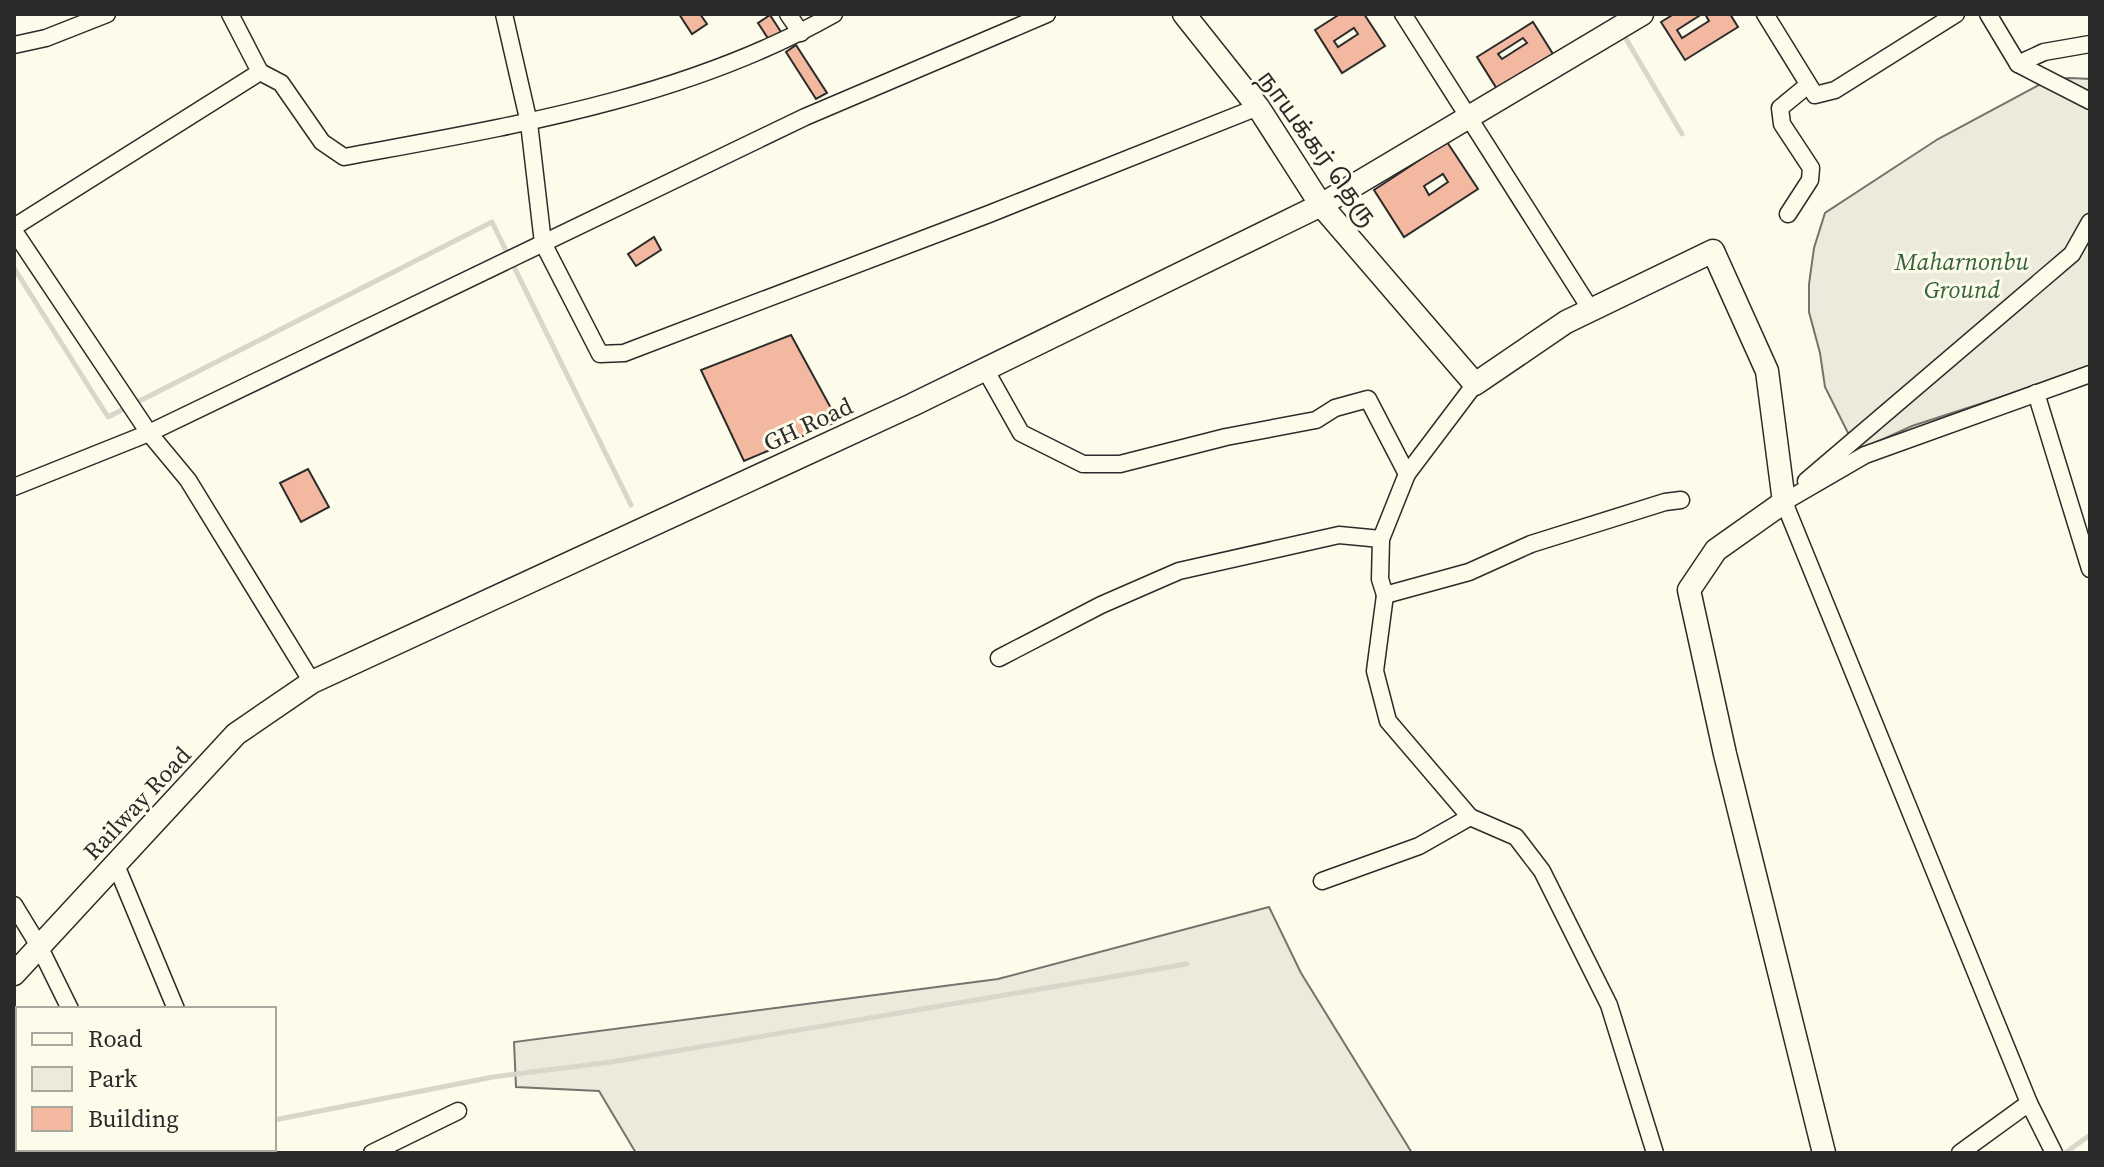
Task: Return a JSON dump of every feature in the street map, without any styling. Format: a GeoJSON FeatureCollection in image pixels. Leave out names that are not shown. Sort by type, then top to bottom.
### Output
{"type":"FeatureCollection","features":[{"type":"Feature","properties":{"kind":"main road","name":"நாயக்கர் தெரு"},"geometry":{"type":"LineString","coordinates":[[1184,14],[1258,107],[1321,205],[1475,384]]}},
{"type":"Feature","properties":{"kind":"main road","name":"GH Road"},"geometry":{"type":"LineString","coordinates":[[312,682],[985,369],[1321,205],[1642,14]]}},
{"type":"Feature","properties":{"kind":"main road"},"geometry":{"type":"LineString","coordinates":[[1475,384],[1566,322],[1713,251],[1767,371],[1784,502],[1716,550],[1689,590],[1725,754],[1824,1153]]}},
{"type":"Feature","properties":{"kind":"main road","name":"Railway Road"},"geometry":{"type":"LineString","coordinates":[[14,974],[236,734],[312,682]]}},
{"type":"Feature","properties":{"kind":"street"},"geometry":{"type":"LineString","coordinates":[[14,45],[46,38],[107,14]]}},
{"type":"Feature","properties":{"kind":"street"},"geometry":{"type":"LineString","coordinates":[[230,14],[260,72],[281,83],[322,142],[344,157],[529,123],[674,85],[801,33],[834,14]]}},
{"type":"Feature","properties":{"kind":"street"},"geometry":{"type":"LineString","coordinates":[[504,14],[529,123],[543,243],[600,354],[624,353],[989,214],[1258,107]]}},
{"type":"Feature","properties":{"kind":"street"},"geometry":{"type":"LineString","coordinates":[[788,14],[801,33]]}},
{"type":"Feature","properties":{"kind":"street"},"geometry":{"type":"LineString","coordinates":[[14,487],[149,433],[805,117],[1047,14]]}},
{"type":"Feature","properties":{"kind":"street"},"geometry":{"type":"LineString","coordinates":[[1403,14],[1591,310]]}},
{"type":"Feature","properties":{"kind":"street"},"geometry":{"type":"LineString","coordinates":[[1765,14],[1815,95],[1835,90],[1956,14]]}},
{"type":"Feature","properties":{"kind":"street"},"geometry":{"type":"LineString","coordinates":[[1988,14],[2018,64],[2090,101]]}},
{"type":"Feature","properties":{"kind":"street"},"geometry":{"type":"LineString","coordinates":[[2018,64],[2044,52],[2090,44]]}},
{"type":"Feature","properties":{"kind":"street"},"geometry":{"type":"LineString","coordinates":[[260,72],[14,229],[149,433],[188,480],[312,682]]}},
{"type":"Feature","properties":{"kind":"street"},"geometry":{"type":"LineString","coordinates":[[1788,214],[1810,180],[1811,168],[1782,124],[1780,108],[1808,85]]}},
{"type":"Feature","properties":{"kind":"street"},"geometry":{"type":"LineString","coordinates":[[1784,502],[1839,451],[2072,254],[2090,222]]}},
{"type":"Feature","properties":{"kind":"street"},"geometry":{"type":"LineString","coordinates":[[985,369],[1021,433],[1083,464],[1120,464],[1226,437],[1316,420],[1335,408],[1368,399],[1407,474]]}},
{"type":"Feature","properties":{"kind":"street"},"geometry":{"type":"LineString","coordinates":[[1784,502],[1865,455],[2090,374]]}},
{"type":"Feature","properties":{"kind":"street"},"geometry":{"type":"LineString","coordinates":[[1475,384],[1407,474],[1381,539],[1380,579],[1385,595],[1375,671],[1388,721],[1470,817],[1516,837],[1542,871],[1609,1005],[1655,1153]]}},
{"type":"Feature","properties":{"kind":"street"},"geometry":{"type":"LineString","coordinates":[[2036,393],[2090,569]]}},
{"type":"Feature","properties":{"kind":"street"},"geometry":{"type":"LineString","coordinates":[[1385,595],[1469,572],[1531,544],[1665,502],[1681,500]]}},
{"type":"Feature","properties":{"kind":"street"},"geometry":{"type":"LineString","coordinates":[[1784,502],[2029,1103],[2054,1153]]}},
{"type":"Feature","properties":{"kind":"street"},"geometry":{"type":"LineString","coordinates":[[999,658],[1101,605],[1179,571],[1339,535],[1381,539]]}},
{"type":"Feature","properties":{"kind":"street"},"geometry":{"type":"LineString","coordinates":[[1322,881],[1419,846],[1470,817]]}},
{"type":"Feature","properties":{"kind":"street"},"geometry":{"type":"LineString","coordinates":[[116,865],[175,1007]]}},
{"type":"Feature","properties":{"kind":"street"},"geometry":{"type":"LineString","coordinates":[[14,905],[39,946],[69,1007]]}},
{"type":"Feature","properties":{"kind":"street"},"geometry":{"type":"LineString","coordinates":[[1960,1153],[2029,1103]]}},
{"type":"Feature","properties":{"kind":"street"},"geometry":{"type":"LineString","coordinates":[[372,1153],[458,1111]]}},
{"type":"Feature","properties":{"kind":"green space","name":"Maharnonbu Ground"},"geometry":{"type":"Polygon","coordinates":[[[2050,79],[2090,79],[2090,368],[1912,426],[1857,451],[1825,387],[1809,312],[1814,248],[1825,213],[1938,139],[2050,79]]]}},
{"type":"Feature","properties":{"kind":"green space"},"geometry":{"type":"Polygon","coordinates":[[[1269,907],[1301,973],[1412,1153],[636,1153],[599,1091],[516,1087],[514,1042],[998,979],[1269,907]]]}},
{"type":"Feature","properties":{"kind":"building"},"geometry":{"type":"Polygon","coordinates":[[[679,14],[700,14],[707,24],[692,34],[679,14]]]}},
{"type":"Feature","properties":{"kind":"building"},"geometry":{"type":"Polygon","coordinates":[[[1340,14],[1364,14],[1385,46],[1342,73],[1315,30],[1340,14]],[[1354,28],[1334,41],[1338,47],[1358,34],[1354,28]]]}},
{"type":"Feature","properties":{"kind":"building"},"geometry":{"type":"Polygon","coordinates":[[[1674,14],[1702,14],[1677,30],[1682,38],[1709,21],[1705,14],[1730,14],[1738,27],[1685,60],[1661,22],[1674,14]]]}},
{"type":"Feature","properties":{"kind":"building"},"geometry":{"type":"Polygon","coordinates":[[[770,15],[781,32],[769,40],[758,23],[770,15]]]}},
{"type":"Feature","properties":{"kind":"building"},"geometry":{"type":"Polygon","coordinates":[[[1533,22],[1553,54],[1497,89],[1477,57],[1533,22]],[[1523,38],[1498,54],[1502,59],[1527,43],[1523,38]]]}},
{"type":"Feature","properties":{"kind":"building"},"geometry":{"type":"Polygon","coordinates":[[[796,45],[827,93],[816,99],[786,52],[796,45]]]}},
{"type":"Feature","properties":{"kind":"building"},"geometry":{"type":"Polygon","coordinates":[[[1447,142],[1478,189],[1404,237],[1374,190],[1447,142]],[[1443,174],[1424,186],[1429,195],[1448,182],[1443,174]]]}},
{"type":"Feature","properties":{"kind":"building"},"geometry":{"type":"Polygon","coordinates":[[[654,237],[661,250],[636,266],[628,254],[654,237]]]}},
{"type":"Feature","properties":{"kind":"building"},"geometry":{"type":"Polygon","coordinates":[[[791,335],[838,421],[744,461],[701,370],[791,335]]]}},
{"type":"Feature","properties":{"kind":"building"},"geometry":{"type":"Polygon","coordinates":[[[308,469],[329,507],[301,522],[280,483],[308,469]]]}},
{"type":"Feature","properties":{"kind":"waterway"},"geometry":{"type":"LineString","coordinates":[[1622,32],[1682,134]]}},
{"type":"Feature","properties":{"kind":"waterway"},"geometry":{"type":"LineString","coordinates":[[14,268],[108,417],[492,222],[631,505]]}},
{"type":"Feature","properties":{"kind":"waterway"},"geometry":{"type":"LineString","coordinates":[[276,1120],[493,1077],[611,1062],[1187,964]]}},
{"type":"Feature","properties":{"kind":"waterway"},"geometry":{"type":"LineString","coordinates":[[2065,1153],[2090,1135]]}}]}
